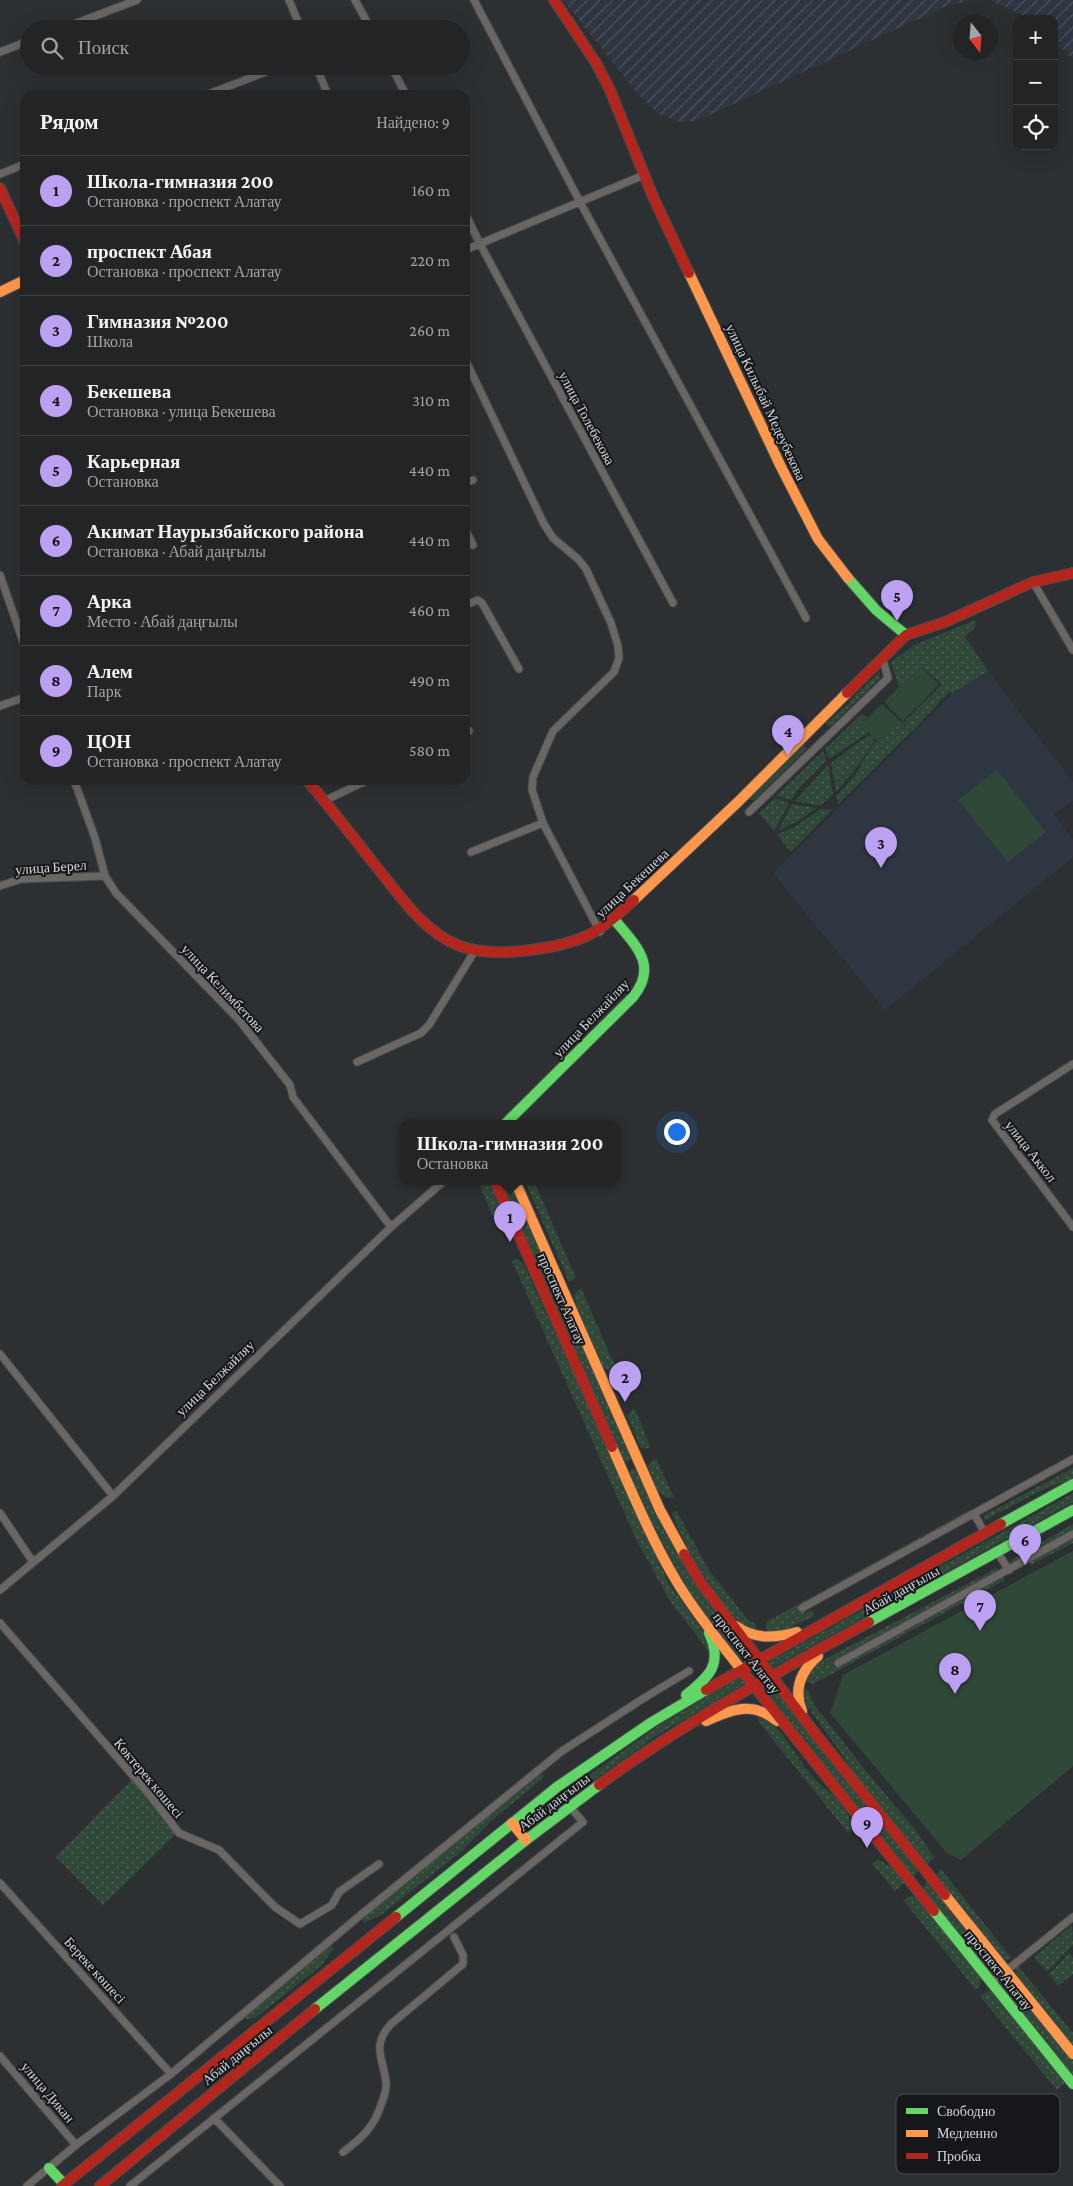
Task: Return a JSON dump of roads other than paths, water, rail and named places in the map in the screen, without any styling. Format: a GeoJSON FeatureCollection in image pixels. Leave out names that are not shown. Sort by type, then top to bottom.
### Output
{"type":"FeatureCollection","features":[{"type":"Feature","properties":{"kind":"main road","name":"улица Килыбай Медеубекова"},"geometry":{"type":"LineString","coordinates":[[554,0],[596,63],[610,90],[644,175],[781,467],[818,539],[876,610],[906,635]]}},
{"type":"Feature","properties":{"kind":"main road"},"geometry":{"type":"LineString","coordinates":[[0,188],[20,231]]}},
{"type":"Feature","properties":{"kind":"main road"},"geometry":{"type":"LineString","coordinates":[[0,292],[20,282]]}},
{"type":"Feature","properties":{"kind":"main road"},"geometry":{"type":"LineString","coordinates":[[906,635],[945,622],[1033,582],[1073,573]]}},
{"type":"Feature","properties":{"kind":"main road","name":"улица Бекешева"},"geometry":{"type":"LineString","coordinates":[[311,785],[406,902],[431,928],[453,943],[476,949],[504,952],[528,951],[580,941],[600,932],[614,919],[739,801],[906,635]]}},
{"type":"Feature","properties":{"kind":"main road","name":"улица Белжайляу"},"geometry":{"type":"LineString","coordinates":[[509,1120],[633,997],[643,983],[645,967],[641,955],[614,919]]}},
{"type":"Feature","properties":{"kind":"main road","name":"проспект Алатау"},"geometry":{"type":"LineString","coordinates":[[496,1185],[644,1519],[673,1575],[700,1616],[797,1742],[1073,2084]]}},
{"type":"Feature","properties":{"kind":"main road","name":"проспект Алатау"},"geometry":{"type":"LineString","coordinates":[[517,1185],[660,1510],[682,1550],[716,1604],[814,1732],[1073,2054]]}},
{"type":"Feature","properties":{"kind":"main road"},"geometry":{"type":"LineString","coordinates":[[549,1303],[564,1294]]}},
{"type":"Feature","properties":{"kind":"main road"},"geometry":{"type":"LineString","coordinates":[[622,1470],[638,1459]]}},
{"type":"Feature","properties":{"kind":"main road"},"geometry":{"type":"LineString","coordinates":[[652,1722],[822,1623],[1073,1484]]}},
{"type":"Feature","properties":{"kind":"main road","name":"Абай даңғылы"},"geometry":{"type":"LineString","coordinates":[[100,2186],[364,1968],[526,1840],[664,1740],[771,1677],[1073,1510]]}},
{"type":"Feature","properties":{"kind":"main road"},"geometry":{"type":"LineString","coordinates":[[716,1604],[737,1627],[746,1634],[758,1637],[772,1638],[785,1636],[822,1623]]}},
{"type":"Feature","properties":{"kind":"main road"},"geometry":{"type":"LineString","coordinates":[[49,2168],[63,2185],[557,1787],[652,1722],[707,1679],[716,1661],[716,1650],[700,1616]]}},
{"type":"Feature","properties":{"kind":"main road"},"geometry":{"type":"LineString","coordinates":[[814,1732],[799,1705],[797,1696],[798,1682],[810,1662],[833,1643]]}},
{"type":"Feature","properties":{"kind":"main road"},"geometry":{"type":"LineString","coordinates":[[664,1740],[739,1708],[764,1712],[773,1717],[797,1742]]}},
{"type":"Feature","properties":{"kind":"main road"},"geometry":{"type":"LineString","coordinates":[[512,1823],[526,1840]]}},
{"type":"Feature","properties":{"kind":"street"},"geometry":{"type":"LineString","coordinates":[[85,20],[137,0]]}},
{"type":"Feature","properties":{"kind":"street"},"geometry":{"type":"LineString","coordinates":[[289,0],[297,20]]}},
{"type":"Feature","properties":{"kind":"street"},"geometry":{"type":"LineString","coordinates":[[356,0],[366,20]]}},
{"type":"Feature","properties":{"kind":"street"},"geometry":{"type":"LineString","coordinates":[[474,0],[580,202],[806,618]]}},
{"type":"Feature","properties":{"kind":"street"},"geometry":{"type":"LineString","coordinates":[[0,52],[20,44]]}},
{"type":"Feature","properties":{"kind":"street"},"geometry":{"type":"LineString","coordinates":[[219,90],[258,75]]}},
{"type":"Feature","properties":{"kind":"street"},"geometry":{"type":"LineString","coordinates":[[320,75],[326,90]]}},
{"type":"Feature","properties":{"kind":"street"},"geometry":{"type":"LineString","coordinates":[[395,75],[403,90]]}},
{"type":"Feature","properties":{"kind":"street"},"geometry":{"type":"LineString","coordinates":[[0,174],[20,166]]}},
{"type":"Feature","properties":{"kind":"street"},"geometry":{"type":"LineString","coordinates":[[470,248],[644,175]]}},
{"type":"Feature","properties":{"kind":"street","name":"улица Толебекова"},"geometry":{"type":"LineString","coordinates":[[470,223],[673,603]]}},
{"type":"Feature","properties":{"kind":"street"},"geometry":{"type":"LineString","coordinates":[[470,369],[544,524],[553,538],[578,559],[586,569],[611,623],[619,658],[614,672],[554,731],[533,777],[532,790],[543,823],[600,932]]}},
{"type":"Feature","properties":{"kind":"street"},"geometry":{"type":"LineString","coordinates":[[470,539],[473,545]]}},
{"type":"Feature","properties":{"kind":"street"},"geometry":{"type":"LineString","coordinates":[[0,576],[20,633]]}},
{"type":"Feature","properties":{"kind":"street"},"geometry":{"type":"LineString","coordinates":[[1033,582],[1073,650]]}},
{"type":"Feature","properties":{"kind":"street"},"geometry":{"type":"LineString","coordinates":[[470,602],[478,600],[482,604],[520,670]]}},
{"type":"Feature","properties":{"kind":"street"},"geometry":{"type":"LineString","coordinates":[[749,812],[888,678],[882,657]]}},
{"type":"Feature","properties":{"kind":"street"},"geometry":{"type":"LineString","coordinates":[[0,706],[20,699]]}},
{"type":"Feature","properties":{"kind":"street","name":"улица Келимбетова"},"geometry":{"type":"LineString","coordinates":[[76,785],[96,838],[105,876],[116,893],[239,1020],[290,1085],[293,1097],[391,1227]]}},
{"type":"Feature","properties":{"kind":"street"},"geometry":{"type":"LineString","coordinates":[[324,801],[358,785]]}},
{"type":"Feature","properties":{"kind":"street"},"geometry":{"type":"LineString","coordinates":[[472,852],[543,823]]}},
{"type":"Feature","properties":{"kind":"street","name":"улица Берел"},"geometry":{"type":"LineString","coordinates":[[0,886],[21,879],[105,876]]}},
{"type":"Feature","properties":{"kind":"street"},"geometry":{"type":"LineString","coordinates":[[357,1062],[421,1033],[429,1025],[476,949]]}},
{"type":"Feature","properties":{"kind":"street","name":"улица Аккол"},"geometry":{"type":"LineString","coordinates":[[1073,1064],[995,1114],[992,1120],[1073,1227]]}},
{"type":"Feature","properties":{"kind":"street","name":"улица Белжайляу"},"geometry":{"type":"LineString","coordinates":[[0,1590],[113,1496],[391,1227],[439,1185]]}},
{"type":"Feature","properties":{"kind":"street"},"geometry":{"type":"LineString","coordinates":[[0,1354],[113,1496]]}},
{"type":"Feature","properties":{"kind":"street"},"geometry":{"type":"LineString","coordinates":[[802,1608],[1073,1459]]}},
{"type":"Feature","properties":{"kind":"street"},"geometry":{"type":"LineString","coordinates":[[0,1513],[33,1562]]}},
{"type":"Feature","properties":{"kind":"street"},"geometry":{"type":"LineString","coordinates":[[974,1514],[985,1533]]}},
{"type":"Feature","properties":{"kind":"street"},"geometry":{"type":"LineString","coordinates":[[838,1663],[1073,1534]]}},
{"type":"Feature","properties":{"kind":"street"},"geometry":{"type":"LineString","coordinates":[[998,1552],[1009,1570]]}},
{"type":"Feature","properties":{"kind":"street","name":"Көктерек көшесі"},"geometry":{"type":"LineString","coordinates":[[0,1623],[149,1794],[179,1833],[219,1850],[275,1907],[300,1924],[332,1905],[339,1892],[379,1864]]}},
{"type":"Feature","properties":{"kind":"street"},"geometry":{"type":"LineString","coordinates":[[27,2186],[76,2145],[171,2074],[357,1918],[562,1751],[688,1671]]}},
{"type":"Feature","properties":{"kind":"street"},"geometry":{"type":"LineString","coordinates":[[130,2186],[583,1822],[570,1807]]}},
{"type":"Feature","properties":{"kind":"street","name":"Береке көшесі"},"geometry":{"type":"LineString","coordinates":[[0,1882],[171,2074]]}},
{"type":"Feature","properties":{"kind":"street"},"geometry":{"type":"LineString","coordinates":[[991,1983],[1073,1917]]}},
{"type":"Feature","properties":{"kind":"street"},"geometry":{"type":"LineString","coordinates":[[343,2152],[367,2132],[376,2121],[384,2096],[386,2082],[379,2054],[382,2034],[391,2024],[463,1964],[463,1955],[454,1937]]}},
{"type":"Feature","properties":{"kind":"street","name":"улица Дикан"},"geometry":{"type":"LineString","coordinates":[[0,2056],[76,2145]]}},
{"type":"Feature","properties":{"kind":"street"},"geometry":{"type":"LineString","coordinates":[[214,2118],[280,2186]]}},
{"type":"Feature","properties":{"kind":"place","name":"Карьерная"},"geometry":{"type":"Point","coordinates":[897,621]}},
{"type":"Feature","properties":{"kind":"place","name":"Бекешева"},"geometry":{"type":"Point","coordinates":[788,756]}},
{"type":"Feature","properties":{"kind":"place","name":"Гимназия №200"},"geometry":{"type":"Point","coordinates":[881,868]}},
{"type":"Feature","properties":{"kind":"place","name":"Школа-гимназия 200"},"geometry":{"type":"Point","coordinates":[510,1242]}},
{"type":"Feature","properties":{"kind":"place","name":"проспект Абая"},"geometry":{"type":"Point","coordinates":[625,1402]}},
{"type":"Feature","properties":{"kind":"place","name":"Акимат Наурызбайского района"},"geometry":{"type":"Point","coordinates":[1025,1565]}},
{"type":"Feature","properties":{"kind":"place","name":"Арка"},"geometry":{"type":"Point","coordinates":[980,1631]}},
{"type":"Feature","properties":{"kind":"place","name":"Алем"},"geometry":{"type":"Point","coordinates":[955,1694]}},
{"type":"Feature","properties":{"kind":"place","name":"ЦОН"},"geometry":{"type":"Point","coordinates":[867,1848]}}]}
